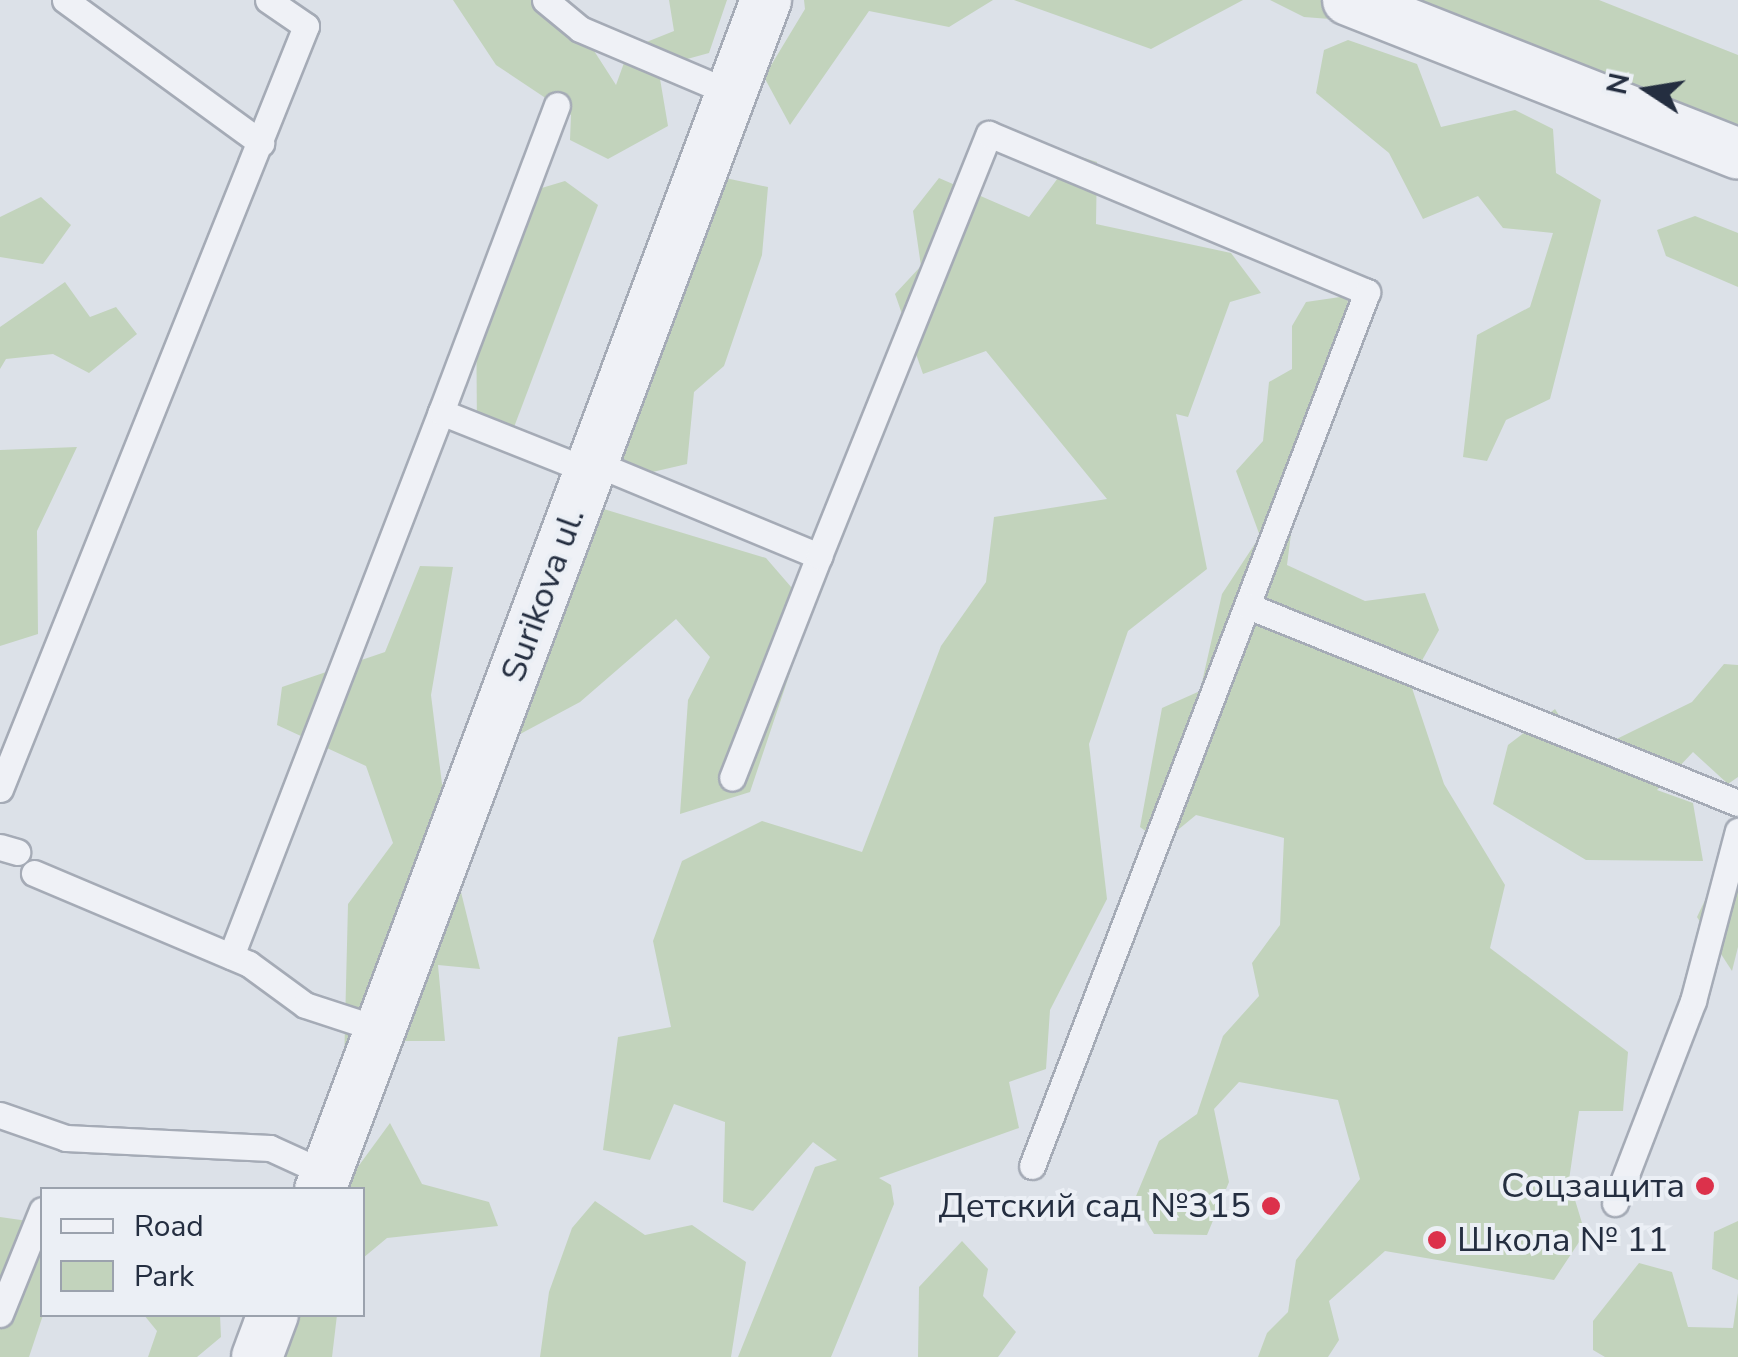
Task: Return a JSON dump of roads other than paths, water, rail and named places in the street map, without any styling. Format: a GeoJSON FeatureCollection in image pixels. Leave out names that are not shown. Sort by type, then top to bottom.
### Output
{"type":"FeatureCollection","features":[{"type":"Feature","properties":{"kind":"street","name":"Surikova ul."},"geometry":{"type":"LineString","coordinates":[[323,1182],[766,0]]}},
{"type":"Feature","properties":{"kind":"street"},"geometry":{"type":"LineString","coordinates":[[1348,0],[1738,154]]}},
{"type":"Feature","properties":{"kind":"street"},"geometry":{"type":"LineString","coordinates":[[257,1357],[272,1317]]}},
{"type":"Feature","properties":{"kind":"lane"},"geometry":{"type":"LineString","coordinates":[[65,0],[261,143]]}},
{"type":"Feature","properties":{"kind":"lane"},"geometry":{"type":"LineString","coordinates":[[0,789],[306,26],[268,0]]}},
{"type":"Feature","properties":{"kind":"lane"},"geometry":{"type":"LineString","coordinates":[[545,0],[580,29],[730,93]]}},
{"type":"Feature","properties":{"kind":"lane"},"geometry":{"type":"LineString","coordinates":[[231,956],[556,106]]}},
{"type":"Feature","properties":{"kind":"lane"},"geometry":{"type":"LineString","coordinates":[[732,778],[989,134],[1368,292],[1032,1166]]}},
{"type":"Feature","properties":{"kind":"lane"},"geometry":{"type":"LineString","coordinates":[[441,412],[819,556]]}},
{"type":"Feature","properties":{"kind":"lane"},"geometry":{"type":"LineString","coordinates":[[1248,606],[1738,804]]}},
{"type":"Feature","properties":{"kind":"lane"},"geometry":{"type":"LineString","coordinates":[[1614,1203],[1692,1001],[1738,831]]}},
{"type":"Feature","properties":{"kind":"lane"},"geometry":{"type":"LineString","coordinates":[[34,873],[231,956],[304,1004],[381,1030]]}},
{"type":"Feature","properties":{"kind":"lane"},"geometry":{"type":"LineString","coordinates":[[0,1115],[66,1138],[270,1148],[323,1182]]}},
{"type":"Feature","properties":{"kind":"lane"},"geometry":{"type":"LineString","coordinates":[[0,1314],[40,1215]]}},
{"type":"Feature","properties":{"kind":"place","name":"Соцзащита"},"geometry":{"type":"Point","coordinates":[1705,1186]}},
{"type":"Feature","properties":{"kind":"place","name":"Детский сад №315"},"geometry":{"type":"Point","coordinates":[1271,1206]}},
{"type":"Feature","properties":{"kind":"place","name":"Школа № 11"},"geometry":{"type":"Point","coordinates":[1437,1240]}}]}
